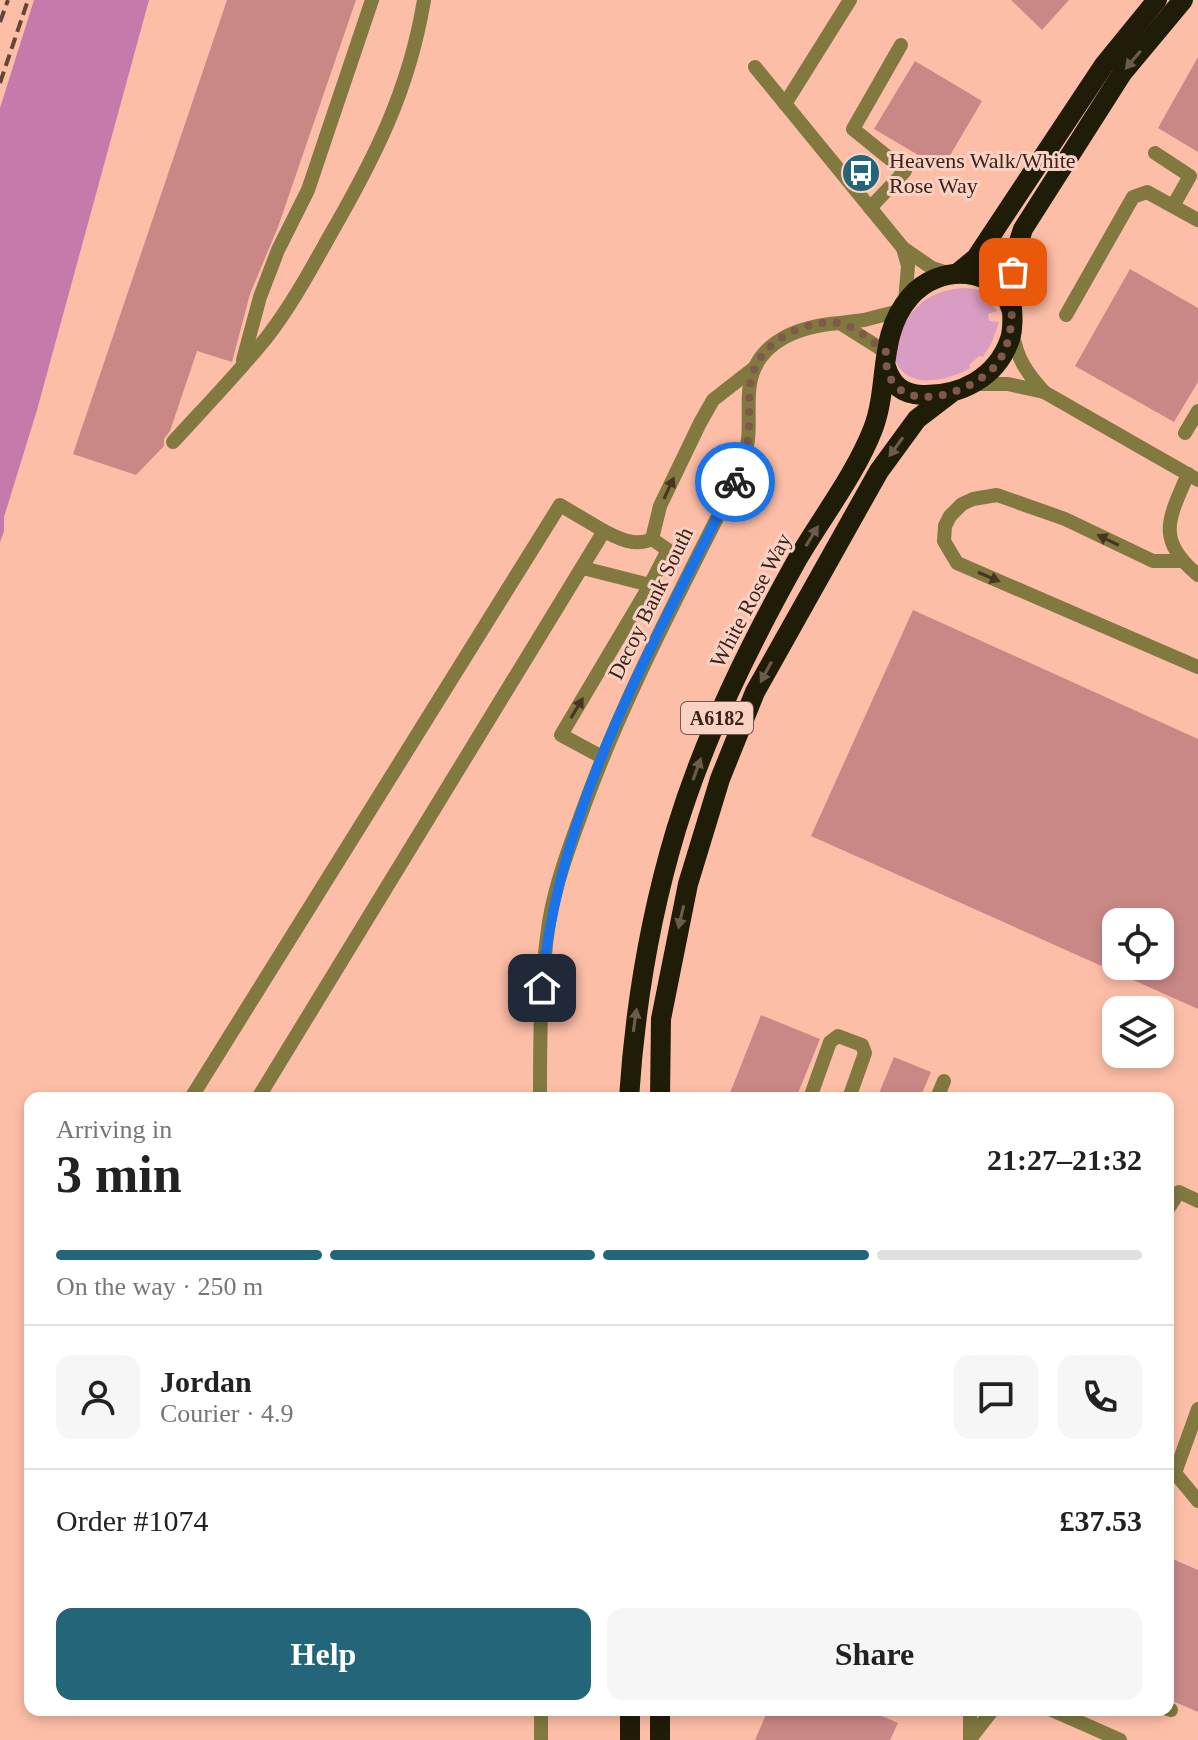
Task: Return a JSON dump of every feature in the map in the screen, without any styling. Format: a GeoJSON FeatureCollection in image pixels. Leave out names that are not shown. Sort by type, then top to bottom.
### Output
{"type":"FeatureCollection","features":[{"type":"Feature","properties":{"kind":"highway"},"geometry":{"type":"LineString","coordinates":[[902,307],[921,287],[955,273],[976,258],[1104,65],[1157,0]]}},
{"type":"Feature","properties":{"kind":"highway"},"geometry":{"type":"LineString","coordinates":[[886,359],[890,380],[913,395],[951,393],[973,384],[997,364],[1010,339],[1014,254],[1023,229],[1123,72],[1183,0]]}},
{"type":"Feature","properties":{"kind":"highway"},"geometry":{"type":"LineString","coordinates":[[955,273],[991,281],[1002,290],[1012,320]]}},
{"type":"Feature","properties":{"kind":"highway","name":"White Rose Way"},"geometry":{"type":"LineString","coordinates":[[629,1092],[633,1028],[648,933],[676,829],[695,773],[731,685],[797,560],[868,440],[879,412],[890,329],[902,307]]}},
{"type":"Feature","properties":{"kind":"highway","name":"A6182"},"geometry":{"type":"LineString","coordinates":[[660,1092],[661,1019],[675,943],[703,829],[749,707],[793,621],[879,471],[917,419],[951,393]]}},
{"type":"Feature","properties":{"kind":"highway"},"geometry":{"type":"LineString","coordinates":[[630,1716],[630,1740]]}},
{"type":"Feature","properties":{"kind":"highway"},"geometry":{"type":"LineString","coordinates":[[660,1716],[660,1740]]}},
{"type":"Feature","properties":{"kind":"street"},"geometry":{"type":"LineString","coordinates":[[242,366],[260,297],[278,250],[308,190],[372,0]]}},
{"type":"Feature","properties":{"kind":"street"},"geometry":{"type":"LineString","coordinates":[[173,442],[268,335],[299,290],[370,166],[408,71],[424,0]]}},
{"type":"Feature","properties":{"kind":"street"},"geometry":{"type":"LineString","coordinates":[[785,104],[850,0]]}},
{"type":"Feature","properties":{"kind":"street"},"geometry":{"type":"LineString","coordinates":[[870,208],[905,171],[853,129],[901,45]]}},
{"type":"Feature","properties":{"kind":"street"},"geometry":{"type":"LineString","coordinates":[[755,67],[903,248],[932,268],[955,273]]}},
{"type":"Feature","properties":{"kind":"street"},"geometry":{"type":"LineString","coordinates":[[1155,153],[1194,178],[1168,204]]}},
{"type":"Feature","properties":{"kind":"street"},"geometry":{"type":"LineString","coordinates":[[1066,315],[1133,197],[1147,192],[1198,220]]}},
{"type":"Feature","properties":{"kind":"street"},"geometry":{"type":"LineString","coordinates":[[195,1092],[560,505],[604,531],[633,543],[642,544],[652,539],[660,506],[713,400],[754,368],[759,358],[779,340],[796,331],[813,325],[864,320],[902,307],[908,266],[903,248]]}},
{"type":"Feature","properties":{"kind":"street"},"geometry":{"type":"LineString","coordinates":[[1012,320],[1017,355],[1025,371],[1044,392]]}},
{"type":"Feature","properties":{"kind":"street"},"geometry":{"type":"LineString","coordinates":[[840,323],[886,359]]}},
{"type":"Feature","properties":{"kind":"street","name":"Decoy Bank South"},"geometry":{"type":"LineString","coordinates":[[540,1092],[540,1014],[550,920],[566,857],[602,757],[631,691],[735,482],[748,438],[749,397],[754,368]]}},
{"type":"Feature","properties":{"kind":"street"},"geometry":{"type":"LineString","coordinates":[[973,384],[1008,384],[1044,392],[1193,477],[1169,517],[1168,530],[1181,561],[1198,575]]}},
{"type":"Feature","properties":{"kind":"street"},"geometry":{"type":"LineString","coordinates":[[1185,433],[1198,411]]}},
{"type":"Feature","properties":{"kind":"street"},"geometry":{"type":"LineString","coordinates":[[1181,561],[1153,561],[1065,519],[997,495],[962,504],[945,526],[944,541],[957,563],[1198,667]]}},
{"type":"Feature","properties":{"kind":"street"},"geometry":{"type":"LineString","coordinates":[[262,1092],[604,531]]}},
{"type":"Feature","properties":{"kind":"street"},"geometry":{"type":"LineString","coordinates":[[602,757],[561,735],[668,550],[652,539]]}},
{"type":"Feature","properties":{"kind":"street"},"geometry":{"type":"LineString","coordinates":[[583,568],[650,585]]}},
{"type":"Feature","properties":{"kind":"street"},"geometry":{"type":"LineString","coordinates":[[812,1092],[830,1042],[838,1036],[862,1045],[865,1053],[851,1092]]}},
{"type":"Feature","properties":{"kind":"street"},"geometry":{"type":"LineString","coordinates":[[939,1092],[944,1081]]}},
{"type":"Feature","properties":{"kind":"street"},"geometry":{"type":"LineString","coordinates":[[1174,1200],[1179,1192],[1198,1201]]}},
{"type":"Feature","properties":{"kind":"street"},"geometry":{"type":"LineString","coordinates":[[1198,1409],[1175,1473],[1198,1501]]}},
{"type":"Feature","properties":{"kind":"street"},"geometry":{"type":"LineString","coordinates":[[541,1716],[541,1740]]}},
{"type":"Feature","properties":{"kind":"street"},"geometry":{"type":"LineString","coordinates":[[970,1716],[970,1739]]}},
{"type":"Feature","properties":{"kind":"street"},"geometry":{"type":"LineString","coordinates":[[970,1739],[987,1716]]}},
{"type":"Feature","properties":{"kind":"street"},"geometry":{"type":"LineString","coordinates":[[1066,1716],[1120,1740]]}},
{"type":"Feature","properties":{"kind":"shaded area"},"geometry":{"type":"Polygon","coordinates":[[[34,0],[149,0],[37,410],[4,517],[0,542],[0,108],[34,0]]]}},
{"type":"Feature","properties":{"kind":"shaded area"},"geometry":{"type":"Polygon","coordinates":[[[965,288],[985,293],[997,311],[988,314],[989,321],[999,322],[983,357],[979,356],[969,365],[970,368],[942,379],[921,380],[903,372],[895,360],[894,349],[910,315],[933,296],[965,288]]]}},
{"type":"Feature","properties":{"kind":"building"},"geometry":{"type":"Polygon","coordinates":[[[227,0],[356,0],[278,227],[250,294],[232,362],[197,351],[164,446],[136,475],[73,454],[227,0]]]}},
{"type":"Feature","properties":{"kind":"building"},"geometry":{"type":"Polygon","coordinates":[[[1011,0],[1069,0],[1042,30],[1011,0]]]}},
{"type":"Feature","properties":{"kind":"building"},"geometry":{"type":"Polygon","coordinates":[[[1198,57],[1198,152],[1158,128],[1198,57]]]}},
{"type":"Feature","properties":{"kind":"building"},"geometry":{"type":"Polygon","coordinates":[[[915,61],[982,101],[942,169],[874,129],[915,61]]]}},
{"type":"Feature","properties":{"kind":"building"},"geometry":{"type":"Polygon","coordinates":[[[1130,269],[1198,308],[1198,382],[1174,422],[1075,366],[1130,269]]]}},
{"type":"Feature","properties":{"kind":"building"},"geometry":{"type":"Polygon","coordinates":[[[913,610],[1198,739],[1198,1009],[1133,980],[1174,980],[1174,908],[1102,908],[1102,966],[811,836],[913,610]]]}},
{"type":"Feature","properties":{"kind":"building"},"geometry":{"type":"Polygon","coordinates":[[[761,1015],[820,1039],[798,1092],[730,1092],[761,1015]]]}},
{"type":"Feature","properties":{"kind":"building"},"geometry":{"type":"Polygon","coordinates":[[[894,1057],[931,1072],[923,1092],[879,1092],[894,1057]]]}},
{"type":"Feature","properties":{"kind":"building"},"geometry":{"type":"Polygon","coordinates":[[[1174,1560],[1198,1570],[1198,1712],[1174,1702],[1174,1560]]]}},
{"type":"Feature","properties":{"kind":"building"},"geometry":{"type":"Polygon","coordinates":[[[765,1716],[882,1716],[898,1723],[890,1740],[755,1740],[765,1716]]]}},
{"type":"Feature","properties":{"kind":"railway"},"geometry":{"type":"LineString","coordinates":[[0,22],[8,0]]}},
{"type":"Feature","properties":{"kind":"railway"},"geometry":{"type":"LineString","coordinates":[[0,83],[28,0]]}},
{"type":"Feature","properties":{"kind":"way so far"},"geometry":{"type":"LineString","coordinates":[[735,482],[748,438],[750,384],[754,368],[759,358],[779,340],[813,325],[840,323],[886,352],[890,380],[898,388],[913,395],[951,393],[980,380],[997,364],[1003,353],[1010,339],[1013,321],[1013,272]]}},
{"type":"Feature","properties":{"kind":"place","name":"Heavens Walk/White Rose Way"},"geometry":{"type":"Point","coordinates":[861,173]}},
{"type":"Feature","properties":{"kind":"route"},"geometry":{"type":"LineString","coordinates":[[542,988],[550,920],[566,857],[602,757],[631,691],[735,482]]}}]}
